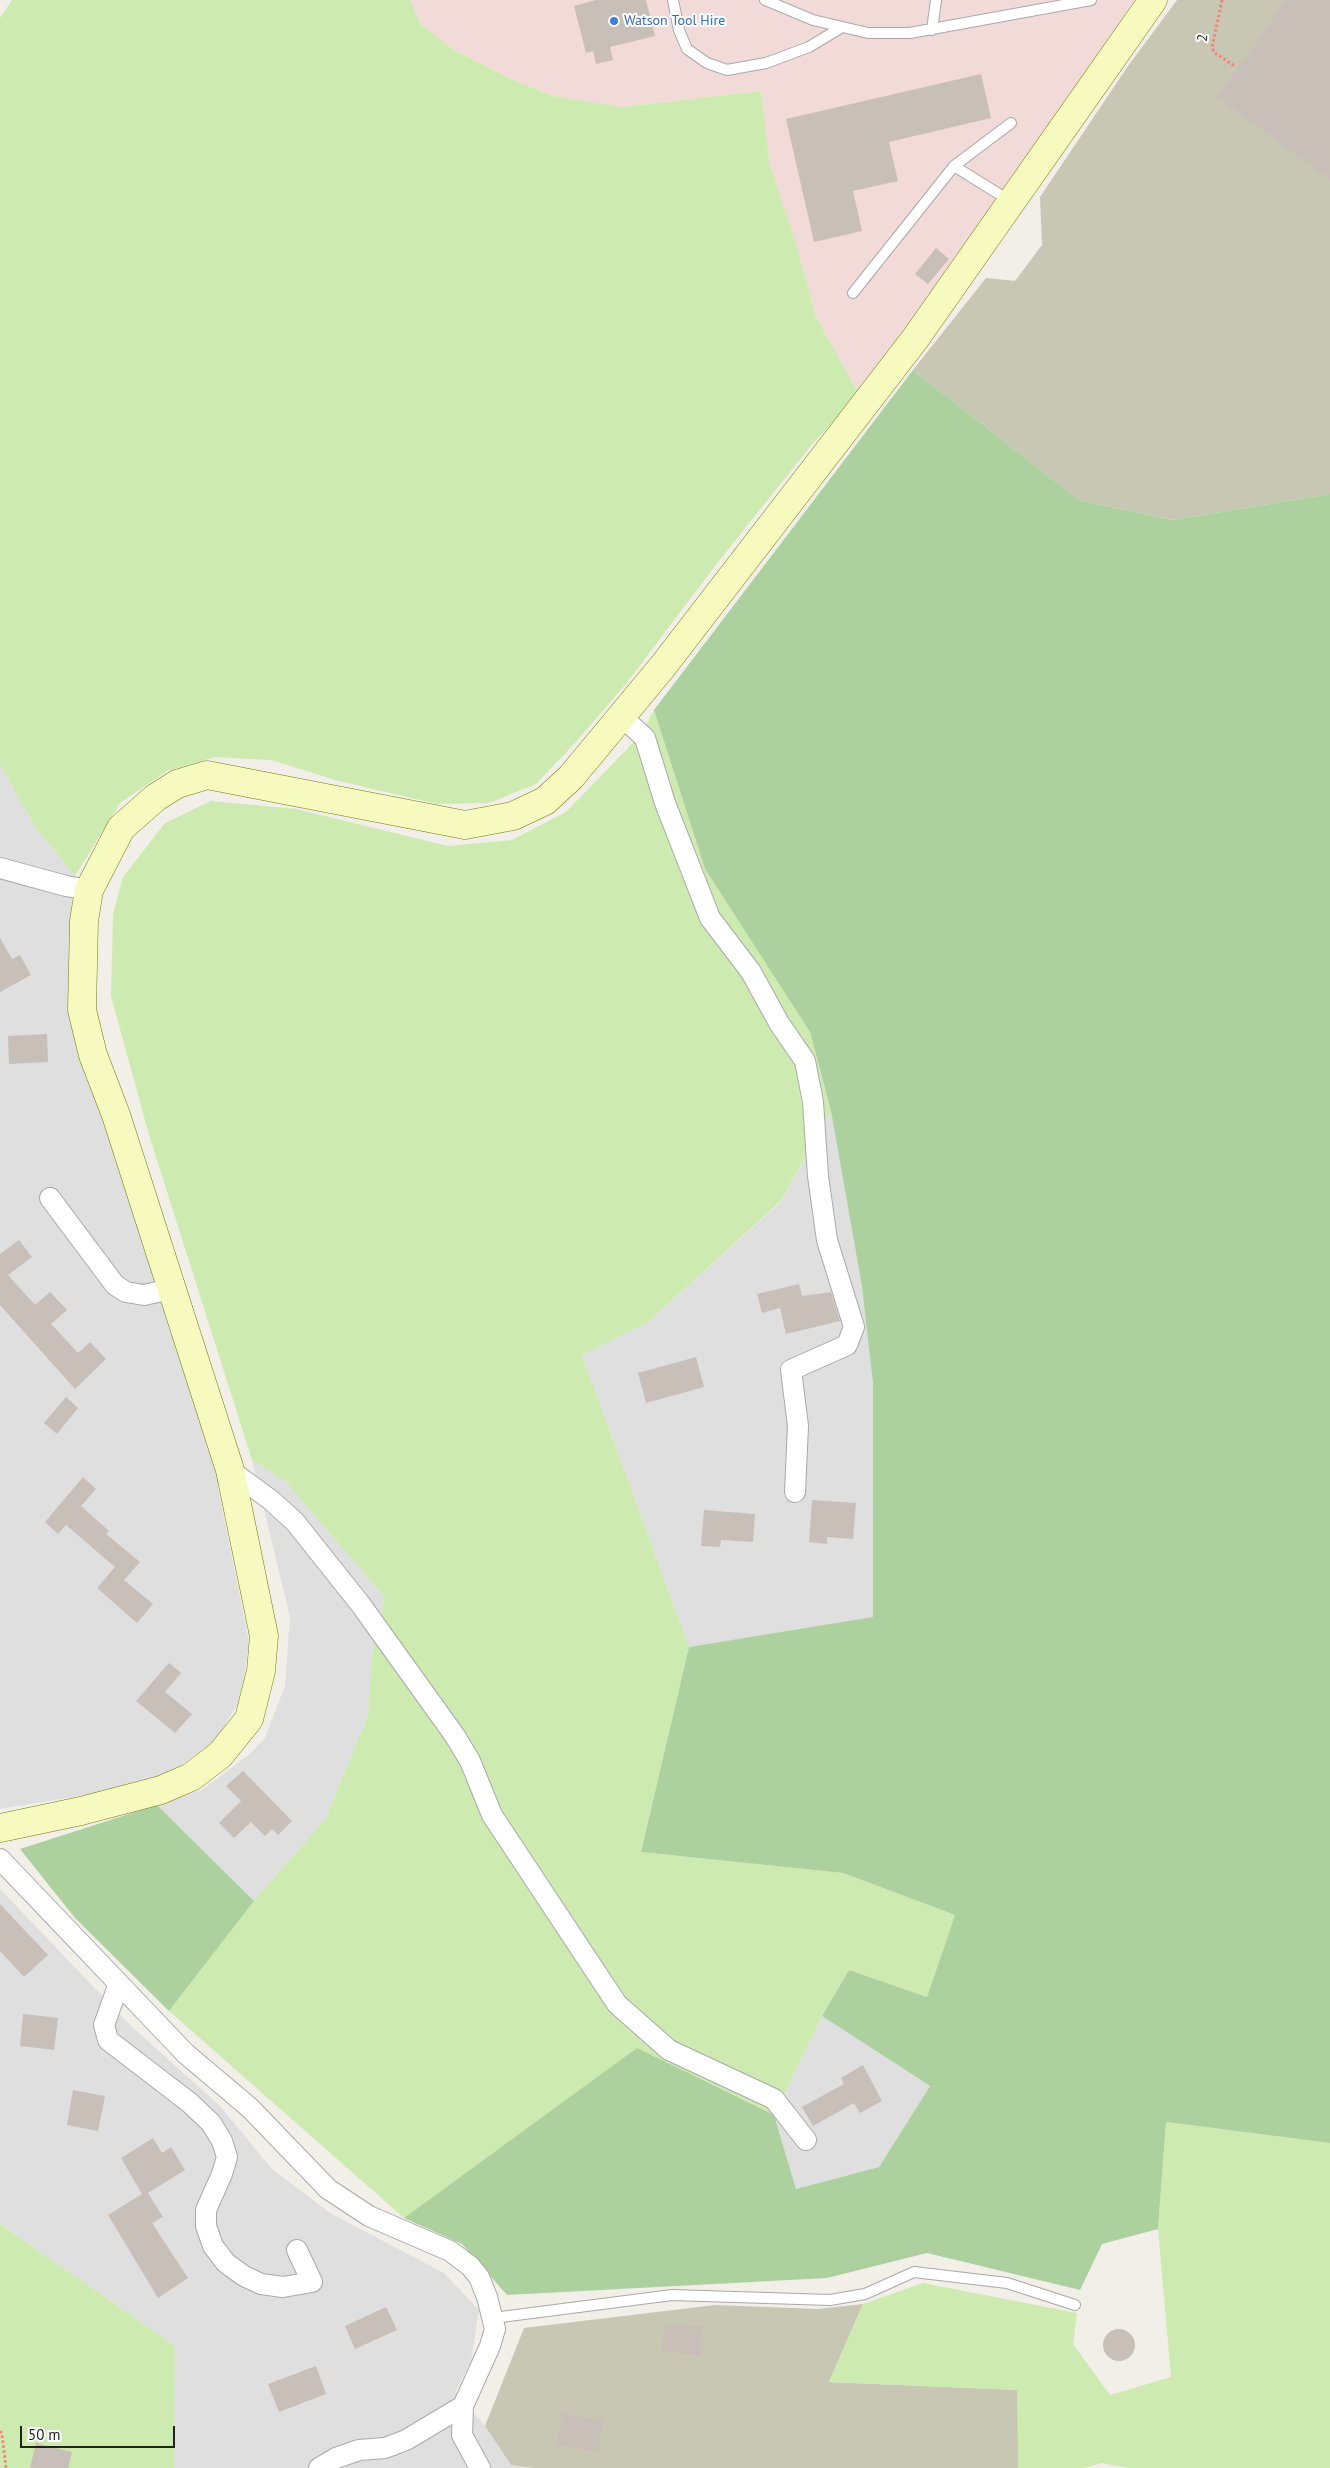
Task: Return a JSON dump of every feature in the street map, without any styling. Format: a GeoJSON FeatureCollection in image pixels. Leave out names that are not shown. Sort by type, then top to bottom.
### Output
{"type":"FeatureCollection","features":[{"type":"Feature","properties":{"kind":"street"},"geometry":{"type":"LineString","coordinates":[[0,1828],[81,1811],[161,1790],[191,1777],[220,1754],[249,1719],[261,1671],[264,1636],[230,1470],[116,1115],[93,1055],[82,1010],[84,921],[89,890],[121,828],[155,798],[177,784],[207,775],[466,825],[513,816],[545,801],[571,777],[663,666],[915,339],[1153,0]]}},
{"type":"Feature","properties":{"kind":"street"},"geometry":{"type":"LineString","coordinates":[[622,716],[645,738],[665,803],[710,918],[751,972],[779,1023],[805,1061],[812,1102],[818,1176],[827,1240],[854,1327],[847,1344],[791,1370],[798,1426],[795,1492]]}},
{"type":"Feature","properties":{"kind":"street"},"geometry":{"type":"LineString","coordinates":[[0,868],[66,886],[89,890]]}},
{"type":"Feature","properties":{"kind":"street"},"geometry":{"type":"LineString","coordinates":[[50,1198],[114,1285],[126,1292],[144,1295],[171,1289]]}},
{"type":"Feature","properties":{"kind":"street"},"geometry":{"type":"LineString","coordinates":[[230,1470],[272,1501],[295,1522],[361,1605],[455,1736],[470,1761],[492,1816],[617,2004],[669,2050],[774,2099],[806,2140]]}},
{"type":"Feature","properties":{"kind":"street"},"geometry":{"type":"LineString","coordinates":[[0,1859],[118,1986],[144,2008],[186,2054],[250,2108],[328,2189],[369,2216],[450,2251],[470,2266],[479,2277],[495,2329],[490,2346],[463,2406],[462,2435],[480,2468]]}},
{"type":"Feature","properties":{"kind":"street"},"geometry":{"type":"LineString","coordinates":[[118,1986],[104,2025],[108,2040],[190,2103],[211,2123],[222,2140],[227,2157],[222,2174],[206,2210],[206,2226],[213,2246],[226,2263],[244,2276],[261,2284],[283,2287],[312,2282],[297,2250]]}},
{"type":"Feature","properties":{"kind":"street"},"geometry":{"type":"LineString","coordinates":[[318,2468],[336,2458],[360,2450],[385,2448],[406,2440],[463,2406]]}},
{"type":"Feature","properties":{"kind":"lane"},"geometry":{"type":"LineString","coordinates":[[673,0],[679,30],[687,49],[706,63],[727,70],[766,62],[800,50],[842,27]]}},
{"type":"Feature","properties":{"kind":"lane"},"geometry":{"type":"LineString","coordinates":[[765,0],[813,20],[868,33],[910,33],[932,30],[1091,0]]}},
{"type":"Feature","properties":{"kind":"lane"},"geometry":{"type":"LineString","coordinates":[[932,30],[936,0]]}},
{"type":"Feature","properties":{"kind":"lane"},"geometry":{"type":"LineString","coordinates":[[853,293],[954,166],[1011,123]]}},
{"type":"Feature","properties":{"kind":"lane"},"geometry":{"type":"LineString","coordinates":[[954,166],[1011,202]]}},
{"type":"Feature","properties":{"kind":"lane"},"geometry":{"type":"LineString","coordinates":[[493,2318],[672,2295],[830,2300],[865,2294],[914,2272],[1007,2283],[1074,2305]]}},
{"type":"Feature","properties":{"kind":"path","name":"2"},"geometry":{"type":"LineString","coordinates":[[1222,0],[1212,48],[1215,53],[1236,67]]}},
{"type":"Feature","properties":{"kind":"path"},"geometry":{"type":"LineString","coordinates":[[0,2432],[2,2434],[6,2468]]}},
{"type":"Feature","properties":{"kind":"shaded area"},"geometry":{"type":"Polygon","coordinates":[[[410,0],[1134,0],[1015,178],[859,394],[816,317],[796,243],[770,166],[761,91],[622,107],[553,96],[513,80],[456,51],[422,26],[410,0]]]}},
{"type":"Feature","properties":{"kind":"shaded area"},"geometry":{"type":"Polygon","coordinates":[[[1177,0],[1330,0],[1330,494],[1172,520],[1079,500],[913,370],[986,278],[1015,281],[1042,245],[1040,197],[1128,66],[1177,0]]]}},
{"type":"Feature","properties":{"kind":"shaded area"},"geometry":{"type":"Polygon","coordinates":[[[0,764],[35,827],[75,876],[70,921],[75,1037],[94,1073],[218,1456],[218,1488],[249,1642],[241,1699],[215,1741],[171,1772],[97,1793],[0,1809],[0,764]]]}},
{"type":"Feature","properties":{"kind":"shaded area"},"geometry":{"type":"Polygon","coordinates":[[[831,1111],[862,1287],[873,1384],[873,1618],[689,1647],[582,1355],[647,1323],[781,1202],[831,1111]]]}},
{"type":"Feature","properties":{"kind":"shaded area"},"geometry":{"type":"Polygon","coordinates":[[[252,1460],[285,1481],[385,1598],[372,1655],[368,1716],[326,1818],[254,1901],[157,1805],[202,1790],[251,1753],[265,1738],[285,1686],[290,1617],[252,1460]]]}},
{"type":"Feature","properties":{"kind":"shaded area"},"geometry":{"type":"Polygon","coordinates":[[[0,1889],[130,2025],[220,2106],[272,2169],[330,2213],[444,2273],[479,2310],[471,2361],[455,2392],[485,2426],[511,2465],[533,2468],[174,2468],[175,2346],[0,2224],[0,1889]]]}},
{"type":"Feature","properties":{"kind":"shaded area"},"geometry":{"type":"Polygon","coordinates":[[[822,2016],[930,2086],[879,2167],[796,2189],[774,2115],[822,2016]]]}},
{"type":"Feature","properties":{"kind":"shaded area"},"geometry":{"type":"Polygon","coordinates":[[[863,2304],[829,2382],[1018,2390],[1018,2468],[533,2468],[511,2465],[485,2426],[524,2328],[715,2305],[818,2309],[863,2304]]]}},
{"type":"Feature","properties":{"kind":"green space"},"geometry":{"type":"Polygon","coordinates":[[[12,0],[410,0],[422,26],[456,51],[513,80],[553,96],[622,107],[761,91],[770,166],[796,243],[816,317],[859,394],[814,442],[715,566],[625,685],[575,743],[536,784],[489,803],[437,804],[339,781],[271,760],[215,757],[167,771],[120,803],[75,876],[35,827],[0,764],[0,18],[12,0]]]}},
{"type":"Feature","properties":{"kind":"green space"},"geometry":{"type":"Polygon","coordinates":[[[913,370],[1079,500],[1172,520],[1330,494],[1330,2143],[1166,2122],[1158,2229],[1102,2244],[1080,2290],[927,2253],[827,2278],[507,2295],[462,2244],[404,2218],[637,2048],[774,2115],[796,2189],[879,2167],[930,2086],[822,2016],[849,1970],[927,1997],[955,1915],[843,1873],[641,1852],[689,1647],[873,1617],[873,1384],[862,1287],[831,1111],[810,1032],[705,869],[654,710],[913,370]]]}},
{"type":"Feature","properties":{"kind":"green space"},"geometry":{"type":"Polygon","coordinates":[[[654,710],[705,869],[810,1032],[831,1111],[781,1201],[647,1323],[582,1355],[689,1647],[641,1852],[843,1873],[955,1915],[927,1997],[849,1970],[822,2016],[774,2115],[637,2049],[404,2218],[169,2011],[254,1901],[326,1818],[368,1716],[372,1655],[385,1598],[285,1481],[252,1460],[149,1135],[111,996],[113,914],[123,877],[165,823],[211,801],[296,809],[448,846],[512,840],[566,812],[643,731],[654,710]]]}},
{"type":"Feature","properties":{"kind":"green space"},"geometry":{"type":"Polygon","coordinates":[[[157,1805],[254,1901],[169,2011],[75,1918],[20,1849],[157,1805]]]}},
{"type":"Feature","properties":{"kind":"green space"},"geometry":{"type":"Polygon","coordinates":[[[1166,2122],[1330,2143],[1330,2468],[1128,2468],[1102,2463],[1084,2468],[1018,2468],[1017,2390],[829,2382],[863,2304],[923,2283],[1077,2313],[1073,2344],[1110,2395],[1171,2377],[1158,2229],[1166,2122]]]}},
{"type":"Feature","properties":{"kind":"green space"},"geometry":{"type":"Polygon","coordinates":[[[0,2224],[175,2346],[174,2468],[0,2468],[0,2224]]]}},
{"type":"Feature","properties":{"kind":"building","name":"Watson Tool Hire"},"geometry":{"type":"Polygon","coordinates":[[[596,0],[646,0],[655,36],[610,47],[613,60],[596,64],[593,51],[586,53],[574,6],[596,0]]]}},
{"type":"Feature","properties":{"kind":"building"},"geometry":{"type":"Polygon","coordinates":[[[1286,0],[1330,0],[1330,179],[1217,97],[1286,0]]]}},
{"type":"Feature","properties":{"kind":"building"},"geometry":{"type":"Polygon","coordinates":[[[981,74],[991,118],[889,142],[898,181],[853,191],[862,231],[814,242],[786,119],[981,74]]]}},
{"type":"Feature","properties":{"kind":"building"},"geometry":{"type":"Polygon","coordinates":[[[936,248],[949,259],[928,284],[915,274],[936,248]]]}},
{"type":"Feature","properties":{"kind":"building"},"geometry":{"type":"Polygon","coordinates":[[[0,938],[12,959],[20,955],[31,975],[0,992],[0,938]]]}},
{"type":"Feature","properties":{"kind":"building"},"geometry":{"type":"Polygon","coordinates":[[[47,1034],[48,1062],[9,1064],[8,1036],[47,1034]]]}},
{"type":"Feature","properties":{"kind":"building"},"geometry":{"type":"Polygon","coordinates":[[[19,1240],[32,1257],[8,1275],[35,1305],[50,1292],[67,1310],[51,1324],[78,1353],[90,1342],[106,1359],[75,1389],[0,1305],[0,1254],[19,1240]]]}},
{"type":"Feature","properties":{"kind":"building"},"geometry":{"type":"Polygon","coordinates":[[[799,1284],[802,1296],[831,1292],[840,1321],[786,1334],[780,1308],[762,1313],[757,1294],[799,1284]]]}},
{"type":"Feature","properties":{"kind":"building"},"geometry":{"type":"Polygon","coordinates":[[[696,1357],[704,1387],[646,1403],[638,1373],[696,1357]]]}},
{"type":"Feature","properties":{"kind":"building"},"geometry":{"type":"Polygon","coordinates":[[[66,1397],[78,1408],[57,1434],[44,1423],[66,1397]]]}},
{"type":"Feature","properties":{"kind":"building"},"geometry":{"type":"Polygon","coordinates":[[[83,1477],[96,1489],[81,1506],[109,1531],[106,1534],[140,1562],[124,1580],[153,1604],[137,1623],[97,1588],[115,1567],[66,1525],[58,1534],[45,1522],[83,1477]]]}},
{"type":"Feature","properties":{"kind":"building"},"geometry":{"type":"Polygon","coordinates":[[[812,1500],[856,1503],[853,1539],[827,1537],[827,1544],[809,1542],[812,1500]]]}},
{"type":"Feature","properties":{"kind":"building"},"geometry":{"type":"Polygon","coordinates":[[[704,1510],[755,1514],[753,1542],[721,1540],[720,1547],[701,1546],[704,1510]]]}},
{"type":"Feature","properties":{"kind":"building"},"geometry":{"type":"Polygon","coordinates":[[[169,1663],[181,1673],[165,1692],[192,1714],[175,1733],[136,1701],[169,1663]]]}},
{"type":"Feature","properties":{"kind":"building"},"geometry":{"type":"Polygon","coordinates":[[[243,1771],[292,1821],[278,1835],[272,1829],[265,1836],[251,1822],[234,1838],[219,1823],[241,1801],[226,1786],[243,1771]]]}},
{"type":"Feature","properties":{"kind":"building"},"geometry":{"type":"Polygon","coordinates":[[[0,1904],[48,1955],[24,1977],[0,1951],[0,1904]]]}},
{"type":"Feature","properties":{"kind":"building"},"geometry":{"type":"Polygon","coordinates":[[[23,2014],[58,2018],[54,2050],[20,2046],[23,2014]]]}},
{"type":"Feature","properties":{"kind":"building"},"geometry":{"type":"Polygon","coordinates":[[[863,2065],[882,2101],[860,2113],[854,2103],[813,2126],[802,2107],[844,2084],[841,2078],[863,2065]]]}},
{"type":"Feature","properties":{"kind":"building"},"geometry":{"type":"Polygon","coordinates":[[[73,2090],[105,2096],[98,2131],[67,2125],[73,2090]]]}},
{"type":"Feature","properties":{"kind":"building"},"geometry":{"type":"Polygon","coordinates":[[[153,2138],[162,2153],[171,2147],[185,2170],[148,2193],[163,2217],[152,2223],[188,2278],[158,2298],[108,2215],[142,2194],[121,2158],[153,2138]]]}},
{"type":"Feature","properties":{"kind":"building"},"geometry":{"type":"Polygon","coordinates":[[[386,2307],[397,2330],[355,2349],[345,2326],[386,2307]]]}},
{"type":"Feature","properties":{"kind":"building"},"geometry":{"type":"Polygon","coordinates":[[[665,2323],[703,2327],[700,2355],[662,2351],[665,2323]]]}},
{"type":"Feature","properties":{"kind":"building"},"geometry":{"type":"Polygon","coordinates":[[[1119,2329],[1130,2334],[1135,2345],[1130,2356],[1119,2361],[1108,2356],[1103,2345],[1108,2334],[1119,2329]]]}},
{"type":"Feature","properties":{"kind":"building"},"geometry":{"type":"Polygon","coordinates":[[[316,2366],[326,2394],[279,2412],[268,2384],[316,2366]]]}},
{"type":"Feature","properties":{"kind":"building"},"geometry":{"type":"Polygon","coordinates":[[[562,2414],[603,2420],[598,2452],[557,2445],[562,2414]]]}},
{"type":"Feature","properties":{"kind":"building"},"geometry":{"type":"Polygon","coordinates":[[[36,2443],[72,2452],[68,2468],[30,2468],[36,2443]]]}},
{"type":"Feature","properties":{"kind":"place","name":"Watson Tool Hire"},"geometry":{"type":"Point","coordinates":[614,21]}}]}
